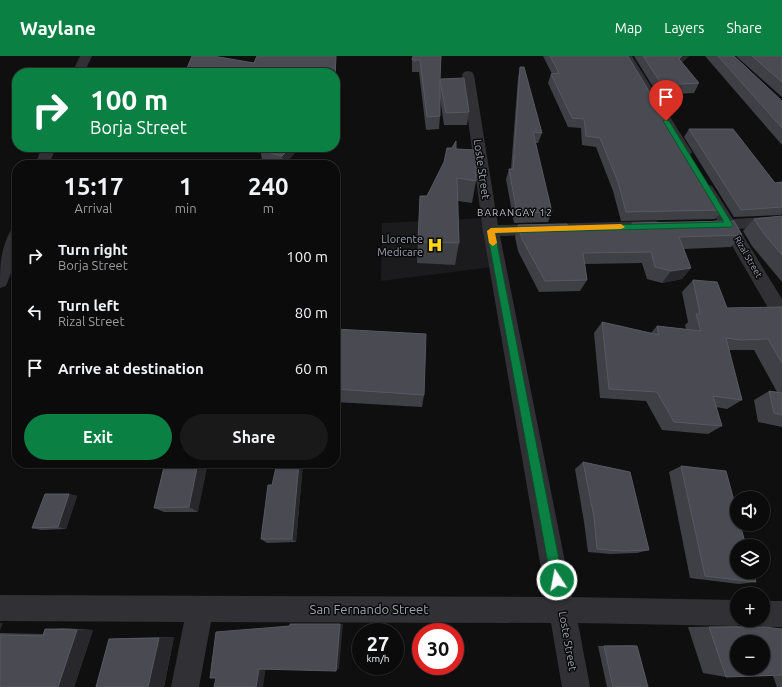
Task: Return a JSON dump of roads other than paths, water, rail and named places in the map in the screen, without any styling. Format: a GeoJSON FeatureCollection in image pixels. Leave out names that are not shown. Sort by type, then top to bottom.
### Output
{"type":"FeatureCollection","features":[{"type":"Feature","properties":{"kind":"street"},"geometry":{"type":"LineString","coordinates":[[80,68],[86,56]]}},
{"type":"Feature","properties":{"kind":"street"},"geometry":{"type":"LineString","coordinates":[[626,56],[692,164]]}},
{"type":"Feature","properties":{"kind":"street","name":"Loste Street"},"geometry":{"type":"LineString","coordinates":[[468,75],[491,231],[576,687]]}},
{"type":"Feature","properties":{"kind":"street","name":"Rizal Street"},"geometry":{"type":"LineString","coordinates":[[700,178],[782,315]]}},
{"type":"Feature","properties":{"kind":"street"},"geometry":{"type":"LineString","coordinates":[[701,226],[782,221]]}},
{"type":"Feature","properties":{"kind":"street"},"geometry":{"type":"LineString","coordinates":[[491,231],[673,226]]}},
{"type":"Feature","properties":{"kind":"street"},"geometry":{"type":"LineString","coordinates":[[0,280],[12,248]]}},
{"type":"Feature","properties":{"kind":"street","name":"San Fernando Street"},"geometry":{"type":"LineString","coordinates":[[0,608],[562,610],[730,613]]}},
{"type":"Feature","properties":{"kind":"street"},"geometry":{"type":"LineString","coordinates":[[185,687],[200,608]]}},
{"type":"Feature","properties":{"kind":"street"},"geometry":{"type":"LineString","coordinates":[[770,614],[782,614]]}},
{"type":"Feature","properties":{"kind":"place","name":"Llorente Medicare"},"geometry":{"type":"Point","coordinates":[435,245]}},
{"type":"Feature","properties":{"kind":"district","name":"BARANGAY 12"},"geometry":{"type":"Point","coordinates":[515,212]}}]}
